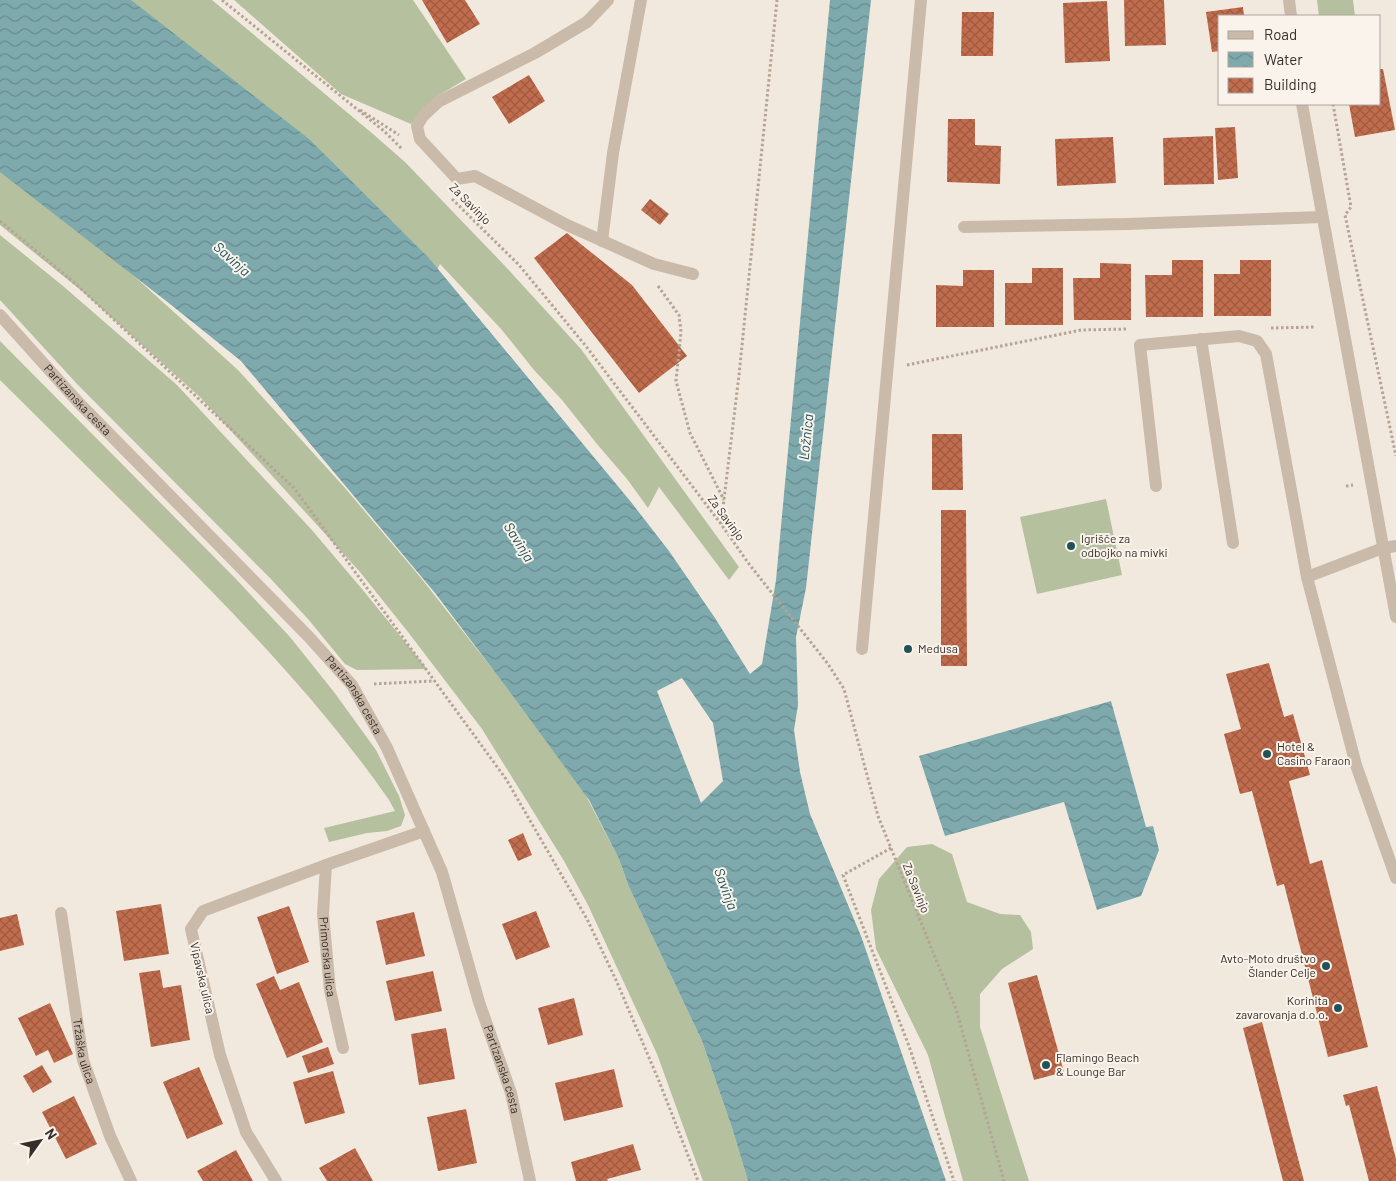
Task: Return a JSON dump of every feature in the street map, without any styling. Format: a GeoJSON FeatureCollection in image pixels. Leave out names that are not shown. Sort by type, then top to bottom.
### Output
{"type":"FeatureCollection","features":[{"type":"Feature","properties":{"kind":"street"},"geometry":{"type":"LineString","coordinates":[[608,0],[587,22],[535,53],[438,102],[423,116],[417,126],[420,139],[457,179],[475,176],[567,225],[602,241],[654,264],[693,274]]}},
{"type":"Feature","properties":{"kind":"street"},"geometry":{"type":"LineString","coordinates":[[602,241],[613,153],[641,0]]}},
{"type":"Feature","properties":{"kind":"street"},"geometry":{"type":"LineString","coordinates":[[862,649],[921,0]]}},
{"type":"Feature","properties":{"kind":"street"},"geometry":{"type":"LineString","coordinates":[[1289,0],[1291,15]]}},
{"type":"Feature","properties":{"kind":"street"},"geometry":{"type":"LineString","coordinates":[[1302,105],[1396,617]]}},
{"type":"Feature","properties":{"kind":"street"},"geometry":{"type":"LineString","coordinates":[[964,227],[1128,224],[1322,217]]}},
{"type":"Feature","properties":{"kind":"street","name":"Partizanska cesta"},"geometry":{"type":"LineString","coordinates":[[0,315],[79,403],[303,630],[352,686],[387,748],[442,872],[479,1002],[511,1093],[530,1181]]}},
{"type":"Feature","properties":{"kind":"street"},"geometry":{"type":"LineString","coordinates":[[1156,486],[1140,345],[1239,336],[1257,341],[1266,354],[1307,577],[1356,765],[1396,878]]}},
{"type":"Feature","properties":{"kind":"street"},"geometry":{"type":"LineString","coordinates":[[1201,339],[1233,543]]}},
{"type":"Feature","properties":{"kind":"street"},"geometry":{"type":"LineString","coordinates":[[1307,577],[1383,548],[1396,546]]}},
{"type":"Feature","properties":{"kind":"street","name":"Vipavska ulica"},"geometry":{"type":"LineString","coordinates":[[276,1181],[246,1132],[220,1055],[191,929],[202,911],[424,831]]}},
{"type":"Feature","properties":{"kind":"street","name":"Primorska ulica"},"geometry":{"type":"LineString","coordinates":[[326,865],[323,914],[330,990],[343,1048]]}},
{"type":"Feature","properties":{"kind":"street","name":"Tržaška ulica"},"geometry":{"type":"LineString","coordinates":[[61,913],[83,1060],[110,1136],[131,1181]]}},
{"type":"Feature","properties":{"kind":"path"},"geometry":{"type":"LineString","coordinates":[[222,0],[274,44],[384,131],[404,151]]}},
{"type":"Feature","properties":{"kind":"path"},"geometry":{"type":"LineString","coordinates":[[721,524],[740,365],[778,0]]}},
{"type":"Feature","properties":{"kind":"path"},"geometry":{"type":"LineString","coordinates":[[345,100],[405,138]]}},
{"type":"Feature","properties":{"kind":"path"},"geometry":{"type":"LineString","coordinates":[[1333,105],[1351,207],[1345,215],[1396,456]]}},
{"type":"Feature","properties":{"kind":"path","name":"Za Savinjo"},"geometry":{"type":"LineString","coordinates":[[452,198],[525,272],[585,345],[721,524],[748,564],[828,664],[844,688],[878,816],[956,1009],[1004,1181]]}},
{"type":"Feature","properties":{"kind":"path"},"geometry":{"type":"LineString","coordinates":[[0,221],[76,285],[294,488],[506,778],[587,919],[620,988],[660,1081],[698,1181]]}},
{"type":"Feature","properties":{"kind":"path"},"geometry":{"type":"LineString","coordinates":[[653,282],[660,287],[679,315],[681,332],[676,381],[690,433],[724,500]]}},
{"type":"Feature","properties":{"kind":"path"},"geometry":{"type":"LineString","coordinates":[[1267,328],[1316,327]]}},
{"type":"Feature","properties":{"kind":"path"},"geometry":{"type":"LineString","coordinates":[[888,369],[1081,330],[1130,330]]}},
{"type":"Feature","properties":{"kind":"path"},"geometry":{"type":"LineString","coordinates":[[352,686],[434,681]]}},
{"type":"Feature","properties":{"kind":"path"},"geometry":{"type":"LineString","coordinates":[[891,848],[843,874],[909,1046],[954,1181]]}},
{"type":"Feature","properties":{"kind":"green space"},"geometry":{"type":"Polygon","coordinates":[[[127,0],[212,0],[406,163],[505,266],[581,349],[739,567],[729,580],[659,487],[648,508],[627,479],[562,400],[534,370],[502,330],[440,264],[436,272],[127,0]]]}},
{"type":"Feature","properties":{"kind":"green space"},"geometry":{"type":"Polygon","coordinates":[[[234,0],[413,0],[466,79],[436,97],[411,124],[341,94],[234,0]]]}},
{"type":"Feature","properties":{"kind":"green space"},"geometry":{"type":"Polygon","coordinates":[[[1317,0],[1353,0],[1355,15],[1319,15],[1317,0]]]}},
{"type":"Feature","properties":{"kind":"green space"},"geometry":{"type":"Polygon","coordinates":[[[0,167],[113,257],[238,370],[345,488],[421,578],[520,704],[585,794],[619,859],[629,887],[702,1041],[748,1181],[703,1181],[657,1054],[588,905],[564,861],[482,729],[360,572],[200,397],[83,292],[0,225],[0,167]]]}},
{"type":"Feature","properties":{"kind":"green space"},"geometry":{"type":"Polygon","coordinates":[[[0,235],[63,286],[177,385],[311,529],[427,669],[357,670],[345,664],[308,619],[269,577],[78,385],[0,300],[0,235]]]}},
{"type":"Feature","properties":{"kind":"green space"},"geometry":{"type":"Polygon","coordinates":[[[0,341],[235,578],[290,637],[334,692],[376,750],[399,796],[405,815],[401,826],[387,831],[367,833],[329,842],[324,828],[395,811],[389,800],[337,731],[280,664],[159,538],[0,380],[0,341]]]}},
{"type":"Feature","properties":{"kind":"green space","name":"Igrišče za odbojko na mivki"},"geometry":{"type":"Polygon","coordinates":[[[1106,499],[1122,575],[1037,594],[1020,517],[1106,499]]]}},
{"type":"Feature","properties":{"kind":"green space"},"geometry":{"type":"Polygon","coordinates":[[[932,844],[952,854],[967,902],[1000,914],[1020,915],[1031,932],[1033,949],[1002,969],[980,994],[980,1027],[1029,1181],[963,1181],[928,1055],[876,949],[871,910],[879,879],[907,847],[932,844]]]}},
{"type":"Feature","properties":{"kind":"water"},"geometry":{"type":"Polygon","coordinates":[[[0,0],[131,0],[309,139],[428,257],[631,502],[669,551],[715,618],[750,674],[762,664],[776,580],[830,0],[871,0],[806,588],[796,637],[798,705],[794,730],[800,772],[810,814],[861,936],[946,1181],[748,1181],[702,1041],[629,887],[619,859],[589,800],[513,696],[435,593],[241,361],[0,172],[0,0]],[[682,678],[657,691],[701,803],[723,781],[713,723],[682,678]]]}},
{"type":"Feature","properties":{"kind":"water"},"geometry":{"type":"Polygon","coordinates":[[[1111,701],[1146,827],[1153,826],[1159,850],[1141,896],[1097,910],[1064,802],[945,836],[919,756],[1111,701]]]}},
{"type":"Feature","properties":{"kind":"building"},"geometry":{"type":"Polygon","coordinates":[[[422,0],[465,0],[480,24],[447,43],[422,0]]]}},
{"type":"Feature","properties":{"kind":"building"},"geometry":{"type":"Polygon","coordinates":[[[1124,0],[1164,0],[1166,45],[1125,46],[1124,0]]]}},
{"type":"Feature","properties":{"kind":"building"},"geometry":{"type":"Polygon","coordinates":[[[1107,1],[1110,61],[1065,63],[1063,3],[1107,1]]]}},
{"type":"Feature","properties":{"kind":"building"},"geometry":{"type":"Polygon","coordinates":[[[1243,7],[1244,15],[1218,15],[1218,51],[1212,52],[1206,12],[1243,7]]]}},
{"type":"Feature","properties":{"kind":"building"},"geometry":{"type":"Polygon","coordinates":[[[962,12],[994,12],[993,56],[961,56],[962,12]]]}},
{"type":"Feature","properties":{"kind":"building"},"geometry":{"type":"Polygon","coordinates":[[[1381,69],[1383,69],[1395,130],[1355,137],[1349,105],[1381,105],[1381,69]]]}},
{"type":"Feature","properties":{"kind":"building"},"geometry":{"type":"Polygon","coordinates":[[[529,75],[545,101],[509,124],[492,97],[529,75]]]}},
{"type":"Feature","properties":{"kind":"building"},"geometry":{"type":"Polygon","coordinates":[[[948,119],[975,119],[975,145],[1001,146],[1000,184],[947,182],[948,119]]]}},
{"type":"Feature","properties":{"kind":"building"},"geometry":{"type":"Polygon","coordinates":[[[1235,127],[1238,178],[1218,180],[1215,128],[1235,127]]]}},
{"type":"Feature","properties":{"kind":"building"},"geometry":{"type":"Polygon","coordinates":[[[1213,136],[1214,184],[1164,185],[1163,138],[1213,136]]]}},
{"type":"Feature","properties":{"kind":"building"},"geometry":{"type":"Polygon","coordinates":[[[1113,137],[1116,183],[1057,186],[1055,139],[1113,137]]]}},
{"type":"Feature","properties":{"kind":"building"},"geometry":{"type":"Polygon","coordinates":[[[650,199],[669,214],[660,225],[641,210],[650,199]]]}},
{"type":"Feature","properties":{"kind":"building"},"geometry":{"type":"Polygon","coordinates":[[[567,233],[632,285],[687,356],[639,393],[534,258],[567,233]]]}},
{"type":"Feature","properties":{"kind":"building"},"geometry":{"type":"Polygon","coordinates":[[[1172,260],[1203,260],[1203,317],[1146,317],[1145,275],[1172,275],[1172,260]]]}},
{"type":"Feature","properties":{"kind":"building"},"geometry":{"type":"Polygon","coordinates":[[[1240,260],[1271,260],[1271,316],[1214,316],[1214,274],[1240,274],[1240,260]]]}},
{"type":"Feature","properties":{"kind":"building"},"geometry":{"type":"Polygon","coordinates":[[[1100,263],[1131,264],[1131,320],[1074,320],[1073,278],[1100,278],[1100,263]]]}},
{"type":"Feature","properties":{"kind":"building"},"geometry":{"type":"Polygon","coordinates":[[[1032,268],[1063,268],[1063,325],[1005,325],[1005,283],[1032,283],[1032,268]]]}},
{"type":"Feature","properties":{"kind":"building"},"geometry":{"type":"Polygon","coordinates":[[[963,270],[994,270],[994,327],[936,327],[936,285],[963,286],[963,270]]]}},
{"type":"Feature","properties":{"kind":"building"},"geometry":{"type":"Polygon","coordinates":[[[932,434],[962,434],[963,490],[932,490],[932,434]]]}},
{"type":"Feature","properties":{"kind":"building"},"geometry":{"type":"Polygon","coordinates":[[[941,510],[966,510],[967,666],[941,666],[941,510]]]}},
{"type":"Feature","properties":{"kind":"building"},"geometry":{"type":"Polygon","coordinates":[[[1269,663],[1284,717],[1293,714],[1310,775],[1289,781],[1310,864],[1322,860],[1368,1047],[1328,1057],[1284,884],[1277,886],[1252,791],[1240,794],[1224,734],[1241,729],[1226,674],[1269,663]]]}},
{"type":"Feature","properties":{"kind":"building"},"geometry":{"type":"Polygon","coordinates":[[[523,833],[532,855],[518,861],[508,840],[523,833]]]}},
{"type":"Feature","properties":{"kind":"building"},"geometry":{"type":"Polygon","coordinates":[[[161,904],[169,954],[124,961],[116,911],[161,904]]]}},
{"type":"Feature","properties":{"kind":"building"},"geometry":{"type":"Polygon","coordinates":[[[289,906],[309,962],[277,974],[257,917],[289,906]]]}},
{"type":"Feature","properties":{"kind":"building"},"geometry":{"type":"Polygon","coordinates":[[[536,911],[550,947],[516,960],[502,924],[536,911]]]}},
{"type":"Feature","properties":{"kind":"building"},"geometry":{"type":"Polygon","coordinates":[[[414,912],[425,956],[386,965],[376,921],[414,912]]]}},
{"type":"Feature","properties":{"kind":"building"},"geometry":{"type":"Polygon","coordinates":[[[17,914],[24,945],[0,951],[0,918],[17,914]]]}},
{"type":"Feature","properties":{"kind":"building"},"geometry":{"type":"Polygon","coordinates":[[[160,970],[163,988],[181,985],[190,1040],[151,1047],[139,973],[160,970]]]}},
{"type":"Feature","properties":{"kind":"building"},"geometry":{"type":"Polygon","coordinates":[[[433,971],[442,1011],[395,1021],[386,981],[433,971]]]}},
{"type":"Feature","properties":{"kind":"building"},"geometry":{"type":"Polygon","coordinates":[[[1037,975],[1064,1072],[1034,1080],[1008,983],[1037,975]]]}},
{"type":"Feature","properties":{"kind":"building"},"geometry":{"type":"Polygon","coordinates":[[[274,976],[280,990],[299,982],[323,1042],[287,1058],[256,984],[274,976]]]}},
{"type":"Feature","properties":{"kind":"building"},"geometry":{"type":"Polygon","coordinates":[[[574,998],[583,1035],[548,1045],[538,1008],[574,998]]]}},
{"type":"Feature","properties":{"kind":"building"},"geometry":{"type":"Polygon","coordinates":[[[50,1003],[73,1054],[54,1063],[48,1050],[36,1056],[18,1018],[50,1003]]]}},
{"type":"Feature","properties":{"kind":"building"},"geometry":{"type":"Polygon","coordinates":[[[1262,1022],[1304,1181],[1283,1181],[1243,1028],[1262,1022]]]}},
{"type":"Feature","properties":{"kind":"building"},"geometry":{"type":"Polygon","coordinates":[[[446,1028],[455,1079],[419,1085],[411,1034],[446,1028]]]}},
{"type":"Feature","properties":{"kind":"building"},"geometry":{"type":"Polygon","coordinates":[[[328,1047],[334,1064],[308,1073],[302,1056],[328,1047]]]}},
{"type":"Feature","properties":{"kind":"building"},"geometry":{"type":"Polygon","coordinates":[[[42,1065],[52,1082],[33,1093],[23,1076],[42,1065]]]}},
{"type":"Feature","properties":{"kind":"building"},"geometry":{"type":"Polygon","coordinates":[[[199,1067],[223,1124],[187,1139],[163,1082],[199,1067]]]}},
{"type":"Feature","properties":{"kind":"building"},"geometry":{"type":"Polygon","coordinates":[[[614,1069],[623,1107],[564,1121],[555,1083],[614,1069]]]}},
{"type":"Feature","properties":{"kind":"building"},"geometry":{"type":"Polygon","coordinates":[[[333,1071],[345,1113],[305,1124],[293,1082],[333,1071]]]}},
{"type":"Feature","properties":{"kind":"building"},"geometry":{"type":"Polygon","coordinates":[[[1377,1086],[1396,1159],[1396,1181],[1369,1181],[1349,1105],[1346,1106],[1343,1095],[1377,1086]]]}},
{"type":"Feature","properties":{"kind":"building"},"geometry":{"type":"Polygon","coordinates":[[[74,1096],[97,1144],[66,1159],[42,1112],[74,1096]]]}},
{"type":"Feature","properties":{"kind":"building"},"geometry":{"type":"Polygon","coordinates":[[[466,1109],[477,1163],[438,1171],[427,1117],[466,1109]]]}},
{"type":"Feature","properties":{"kind":"building"},"geometry":{"type":"Polygon","coordinates":[[[633,1144],[641,1170],[607,1179],[608,1181],[576,1181],[571,1162],[633,1144]]]}},
{"type":"Feature","properties":{"kind":"building"},"geometry":{"type":"Polygon","coordinates":[[[355,1148],[373,1181],[327,1181],[319,1168],[355,1148]]]}},
{"type":"Feature","properties":{"kind":"building"},"geometry":{"type":"Polygon","coordinates":[[[236,1150],[253,1181],[203,1181],[197,1171],[236,1150]]]}},
{"type":"Feature","properties":{"kind":"place","name":"Igrišče za odbojko na mivki"},"geometry":{"type":"Point","coordinates":[1071,546]}},
{"type":"Feature","properties":{"kind":"place","name":"Medusa"},"geometry":{"type":"Point","coordinates":[908,649]}},
{"type":"Feature","properties":{"kind":"place","name":"Hotel & Casino Faraon"},"geometry":{"type":"Point","coordinates":[1267,754]}},
{"type":"Feature","properties":{"kind":"place","name":"Avto-Moto društvo Šlander Celje"},"geometry":{"type":"Point","coordinates":[1326,966]}},
{"type":"Feature","properties":{"kind":"place","name":"Korinita zavarovanja d.o.o."},"geometry":{"type":"Point","coordinates":[1338,1008]}},
{"type":"Feature","properties":{"kind":"place","name":"Flamingo Beach & Lounge Bar"},"geometry":{"type":"Point","coordinates":[1046,1065]}},
{"type":"Feature","properties":{"kind":"water label","name":"Savinja"},"geometry":{"type":"Point","coordinates":[232,259]}},
{"type":"Feature","properties":{"kind":"water label","name":"Ložnica"},"geometry":{"type":"Point","coordinates":[806,437]}},
{"type":"Feature","properties":{"kind":"water label","name":"Savinja"},"geometry":{"type":"Point","coordinates":[519,542]}},
{"type":"Feature","properties":{"kind":"water label","name":"Savinja"},"geometry":{"type":"Point","coordinates":[726,889]}}]}
